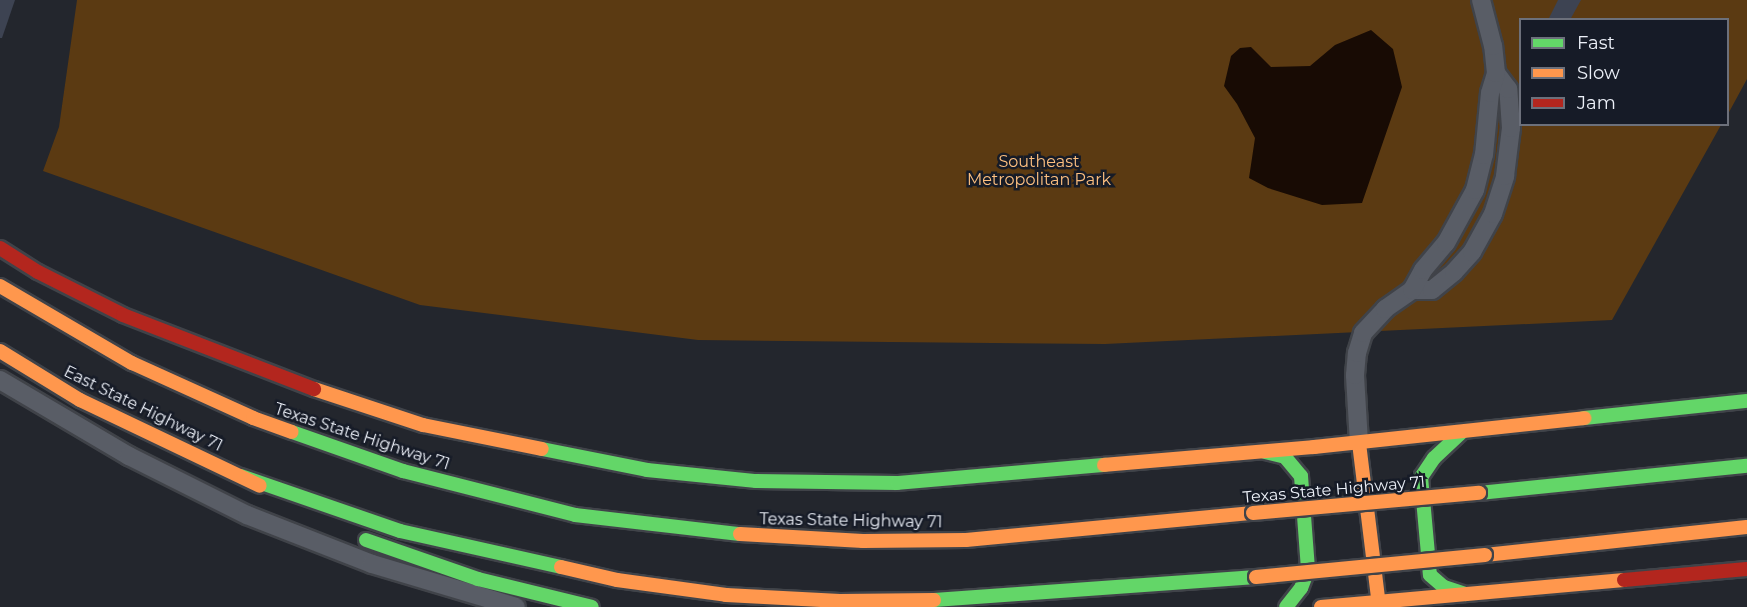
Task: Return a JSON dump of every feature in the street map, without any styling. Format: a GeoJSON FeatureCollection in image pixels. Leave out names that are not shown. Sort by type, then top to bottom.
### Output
{"type":"FeatureCollection","features":[{"type":"Feature","properties":{"kind":"main road"},"geometry":{"type":"LineString","coordinates":[[0,248],[38,272],[123,315],[314,389],[423,425],[647,470],[756,481],[897,483],[1359,443],[1747,401]]}},
{"type":"Feature","properties":{"kind":"main road","name":"Texas State Highway 71"},"geometry":{"type":"LineString","coordinates":[[0,286],[132,363],[253,418],[404,471],[575,515],[723,533],[863,541],[966,540],[1479,494],[1747,466]]}},
{"type":"Feature","properties":{"kind":"main road","name":"East State Highway 71"},"geometry":{"type":"LineString","coordinates":[[0,351],[80,400],[241,476]]}},
{"type":"Feature","properties":{"kind":"main road"},"geometry":{"type":"LineString","coordinates":[[1462,432],[1434,458],[1421,477],[1430,575],[1444,587],[1468,594]]}},
{"type":"Feature","properties":{"kind":"main road"},"geometry":{"type":"LineString","coordinates":[[1359,443],[1378,605]]}},
{"type":"Feature","properties":{"kind":"main road"},"geometry":{"type":"LineString","coordinates":[[1263,451],[1285,457],[1301,476],[1308,570],[1301,588],[1286,607]]}},
{"type":"Feature","properties":{"kind":"main road"},"geometry":{"type":"LineString","coordinates":[[241,476],[310,515]]}},
{"type":"Feature","properties":{"kind":"main road"},"geometry":{"type":"LineString","coordinates":[[241,476],[400,531],[617,580],[726,595],[840,601],[962,600],[1257,577],[1747,527]]}},
{"type":"Feature","properties":{"kind":"main road"},"geometry":{"type":"LineString","coordinates":[[350,533],[478,579],[592,607]]}},
{"type":"Feature","properties":{"kind":"main road"},"geometry":{"type":"LineString","coordinates":[[1321,607],[1378,605],[1468,594],[1747,569]]}},
{"type":"Feature","properties":{"kind":"street"},"geometry":{"type":"LineString","coordinates":[[1359,443],[1355,375],[1357,353],[1363,333],[1385,309],[1412,290],[1423,270],[1446,243],[1475,190],[1484,155],[1490,93],[1496,74],[1493,45],[1481,0]]}},
{"type":"Feature","properties":{"kind":"street"},"geometry":{"type":"LineString","coordinates":[[1412,290],[1432,290],[1454,272],[1472,252],[1483,234],[1499,196],[1510,152],[1511,128],[1508,89],[1496,74]]}},
{"type":"Feature","properties":{"kind":"street"},"geometry":{"type":"LineString","coordinates":[[1475,190],[1485,189],[1499,196]]}},
{"type":"Feature","properties":{"kind":"street"},"geometry":{"type":"LineString","coordinates":[[0,380],[129,456],[247,515],[372,564],[516,607]]}},
{"type":"Feature","properties":{"kind":"green space","name":"Southeast Metropolitan Park"},"geometry":{"type":"Polygon","coordinates":[[[77,0],[1747,0],[1747,79],[1729,112],[1729,18],[1519,18],[1519,126],[1720,126],[1612,320],[1105,344],[698,340],[420,305],[43,171],[59,127],[77,0]]]}},
{"type":"Feature","properties":{"kind":"shaded area"},"geometry":{"type":"Polygon","coordinates":[[[1371,30],[1393,49],[1402,87],[1362,203],[1322,205],[1268,188],[1249,178],[1255,138],[1237,104],[1224,86],[1231,56],[1240,48],[1251,47],[1271,67],[1310,66],[1335,45],[1371,30]]]}},
{"type":"Feature","properties":{"kind":"building"},"geometry":{"type":"Polygon","coordinates":[[[0,0],[15,0],[2,38],[0,38],[0,0]]]}},
{"type":"Feature","properties":{"kind":"building"},"geometry":{"type":"Polygon","coordinates":[[[1558,0],[1581,0],[1571,18],[1549,18],[1558,0]]]}},
{"type":"Feature","properties":{"kind":"traffic: fast"},"geometry":{"type":"LineString","coordinates":[[1584,418],[1747,401]]}},
{"type":"Feature","properties":{"kind":"traffic: fast"},"geometry":{"type":"LineString","coordinates":[[292,432],[403,471],[575,515],[740,534]]}},
{"type":"Feature","properties":{"kind":"traffic: fast"},"geometry":{"type":"LineString","coordinates":[[1462,432],[1434,458],[1421,477],[1430,575],[1444,587],[1466,594]]}},
{"type":"Feature","properties":{"kind":"traffic: fast"},"geometry":{"type":"LineString","coordinates":[[542,449],[647,470],[756,481],[897,483],[1104,465]]}},
{"type":"Feature","properties":{"kind":"traffic: fast"},"geometry":{"type":"LineString","coordinates":[[1265,452],[1285,457],[1301,476],[1308,570],[1301,588],[1286,607]]}},
{"type":"Feature","properties":{"kind":"traffic: fast"},"geometry":{"type":"LineString","coordinates":[[1479,493],[1747,466]]}},
{"type":"Feature","properties":{"kind":"traffic: fast"},"geometry":{"type":"LineString","coordinates":[[241,476],[400,531],[561,567]]}},
{"type":"Feature","properties":{"kind":"traffic: fast"},"geometry":{"type":"LineString","coordinates":[[366,540],[478,579],[592,607]]}},
{"type":"Feature","properties":{"kind":"traffic: fast"},"geometry":{"type":"LineString","coordinates":[[934,600],[1256,577]]}},
{"type":"Feature","properties":{"kind":"traffic: slow"},"geometry":{"type":"LineString","coordinates":[[0,286],[132,363],[253,418],[292,432]]}},
{"type":"Feature","properties":{"kind":"traffic: slow"},"geometry":{"type":"LineString","coordinates":[[0,351],[80,400],[260,486]]}},
{"type":"Feature","properties":{"kind":"traffic: slow"},"geometry":{"type":"LineString","coordinates":[[314,389],[423,425],[542,449]]}},
{"type":"Feature","properties":{"kind":"traffic: slow"},"geometry":{"type":"LineString","coordinates":[[1104,465],[1314,447],[1584,418]]}},
{"type":"Feature","properties":{"kind":"traffic: slow"},"geometry":{"type":"LineString","coordinates":[[1359,443],[1379,607]]}},
{"type":"Feature","properties":{"kind":"traffic: slow"},"geometry":{"type":"LineString","coordinates":[[1253,513],[1479,493]]}},
{"type":"Feature","properties":{"kind":"traffic: slow"},"geometry":{"type":"LineString","coordinates":[[740,534],[863,541],[966,540],[1253,513]]}},
{"type":"Feature","properties":{"kind":"traffic: slow"},"geometry":{"type":"LineString","coordinates":[[1485,555],[1747,527]]}},
{"type":"Feature","properties":{"kind":"traffic: slow"},"geometry":{"type":"LineString","coordinates":[[1256,577],[1485,555]]}},
{"type":"Feature","properties":{"kind":"traffic: slow"},"geometry":{"type":"LineString","coordinates":[[561,567],[617,580],[726,595],[840,601],[934,600]]}},
{"type":"Feature","properties":{"kind":"traffic: slow"},"geometry":{"type":"LineString","coordinates":[[1321,607],[1624,580]]}},
{"type":"Feature","properties":{"kind":"traffic: jam"},"geometry":{"type":"LineString","coordinates":[[0,248],[38,272],[123,315],[314,389]]}},
{"type":"Feature","properties":{"kind":"traffic: jam"},"geometry":{"type":"LineString","coordinates":[[1624,580],[1747,569]]}}]}
